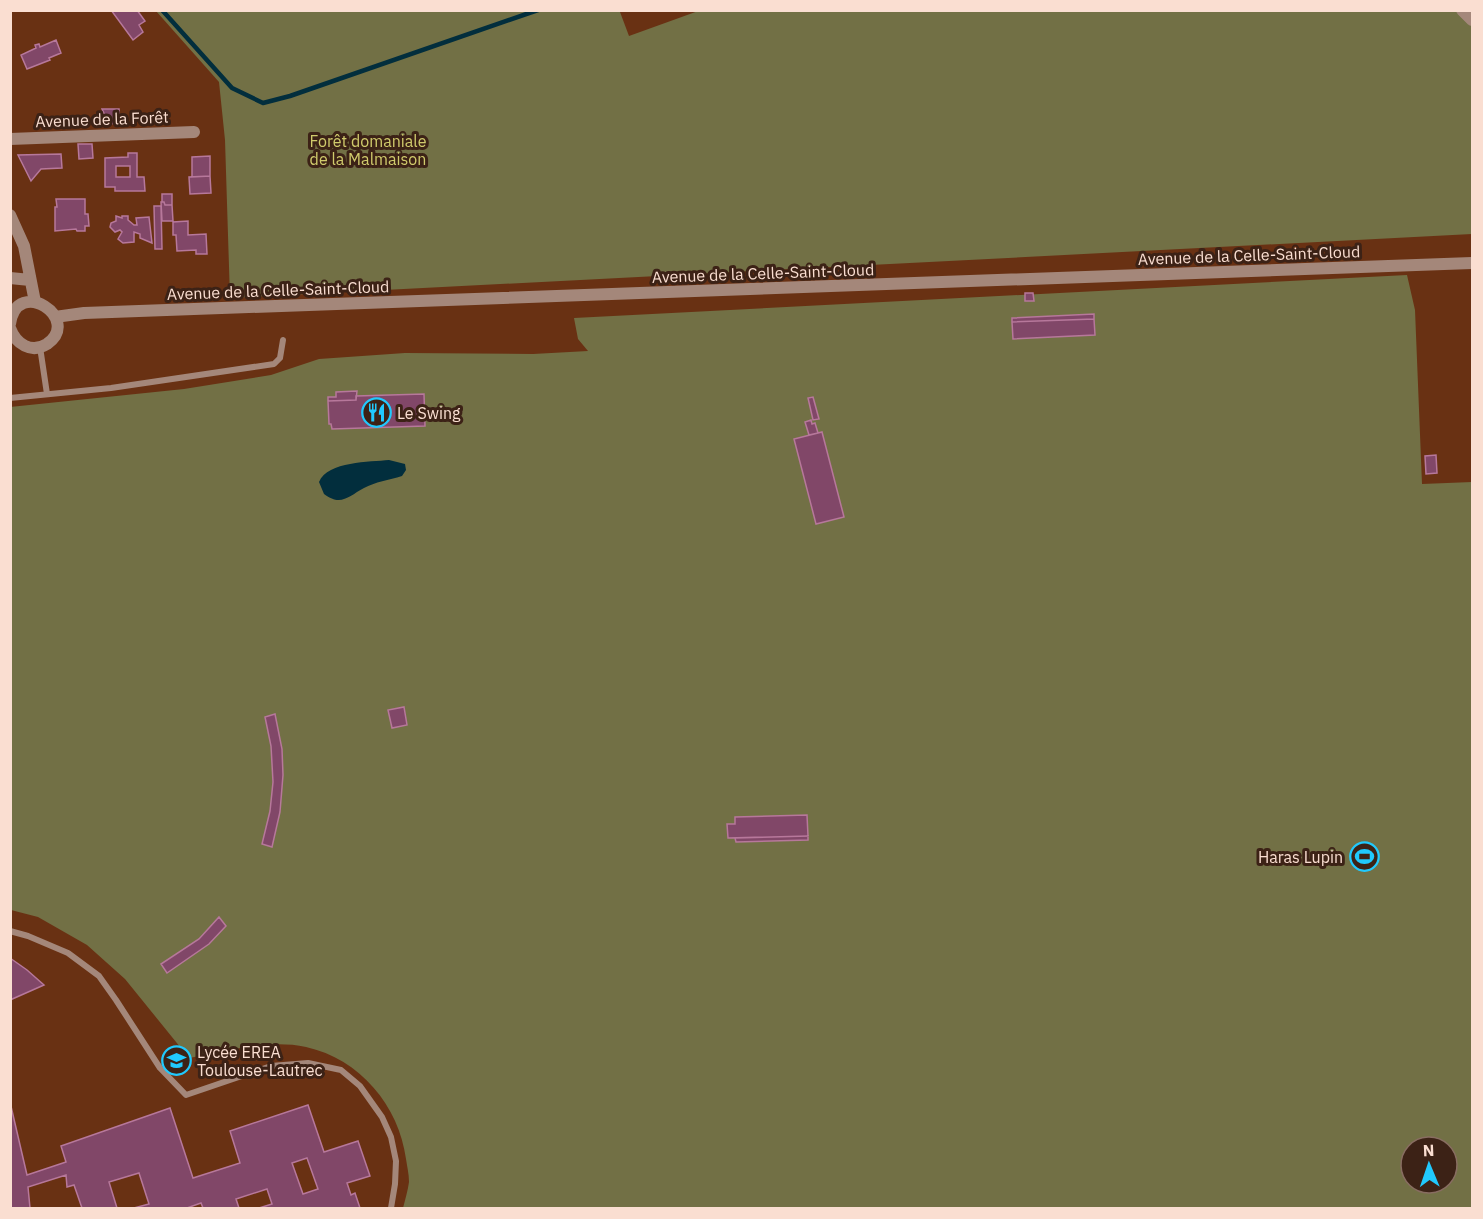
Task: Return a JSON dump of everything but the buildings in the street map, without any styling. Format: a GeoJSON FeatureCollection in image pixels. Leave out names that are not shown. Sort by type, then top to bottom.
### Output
{"type":"FeatureCollection","features":[{"type":"Feature","properties":{"kind":"street"},"geometry":{"type":"LineString","coordinates":[[1462,10],[1473,20]]}},
{"type":"Feature","properties":{"kind":"street","name":"Avenue de la Forêt"},"geometry":{"type":"LineString","coordinates":[[10,139],[194,132]]}},
{"type":"Feature","properties":{"kind":"street"},"geometry":{"type":"LineString","coordinates":[[10,215],[24,246],[35,302]]}},
{"type":"Feature","properties":{"kind":"street","name":"Avenue de la Celle-Saint-Cloud"},"geometry":{"type":"LineString","coordinates":[[55,317],[96,313],[1473,263]]}},
{"type":"Feature","properties":{"kind":"street"},"geometry":{"type":"LineString","coordinates":[[10,278],[30,280]]}},
{"type":"Feature","properties":{"kind":"street"},"geometry":{"type":"LineString","coordinates":[[25,303],[44,304],[55,317],[57,326],[54,336],[40,347],[30,348],[20,344],[13,337],[11,322],[17,309],[25,303]]}},
{"type":"Feature","properties":{"kind":"lane"},"geometry":{"type":"LineString","coordinates":[[10,399],[111,388],[274,364],[280,358],[283,340]]}},
{"type":"Feature","properties":{"kind":"lane"},"geometry":{"type":"LineString","coordinates":[[40,347],[47,394]]}},
{"type":"Feature","properties":{"kind":"lane"},"geometry":{"type":"LineString","coordinates":[[10,931],[68,953],[99,976],[160,1068],[186,1095],[271,1066],[308,1063],[341,1070],[360,1086],[382,1117],[390,1137],[396,1161],[391,1209]]}},
{"type":"Feature","properties":{"kind":"green space","name":"Forêt domaniale de la Malmaison"},"geometry":{"type":"Polygon","coordinates":[[[701,10],[1472,11],[1472,234],[230,298],[225,140],[219,82],[156,11],[624,11],[620,12],[629,36],[701,10]]]}},
{"type":"Feature","properties":{"kind":"green space"},"geometry":{"type":"Polygon","coordinates":[[[1407,275],[1415,310],[1422,484],[1472,482],[1472,1208],[403,1208],[409,1182],[402,1139],[386,1103],[360,1074],[326,1053],[292,1045],[262,1045],[189,1058],[125,979],[87,945],[38,917],[11,910],[10,407],[184,389],[271,375],[319,359],[405,353],[533,354],[588,351],[578,339],[574,318],[1407,275]]]}},
{"type":"Feature","properties":{"kind":"water"},"geometry":{"type":"Polygon","coordinates":[[[389,460],[405,464],[406,470],[402,476],[368,486],[345,499],[330,498],[324,494],[319,482],[324,475],[340,466],[389,460]]]}},
{"type":"Feature","properties":{"kind":"waterway"},"geometry":{"type":"LineString","coordinates":[[162,10],[232,88],[263,103],[290,96],[538,10]]}},
{"type":"Feature","properties":{"kind":"place","name":"Le Swing"},"geometry":{"type":"Point","coordinates":[376,413]}},
{"type":"Feature","properties":{"kind":"place","name":"Haras Lupin"},"geometry":{"type":"Point","coordinates":[1364,857]}},
{"type":"Feature","properties":{"kind":"place","name":"Lycée EREA Toulouse-Lautrec"},"geometry":{"type":"Point","coordinates":[176,1061]}}]}
